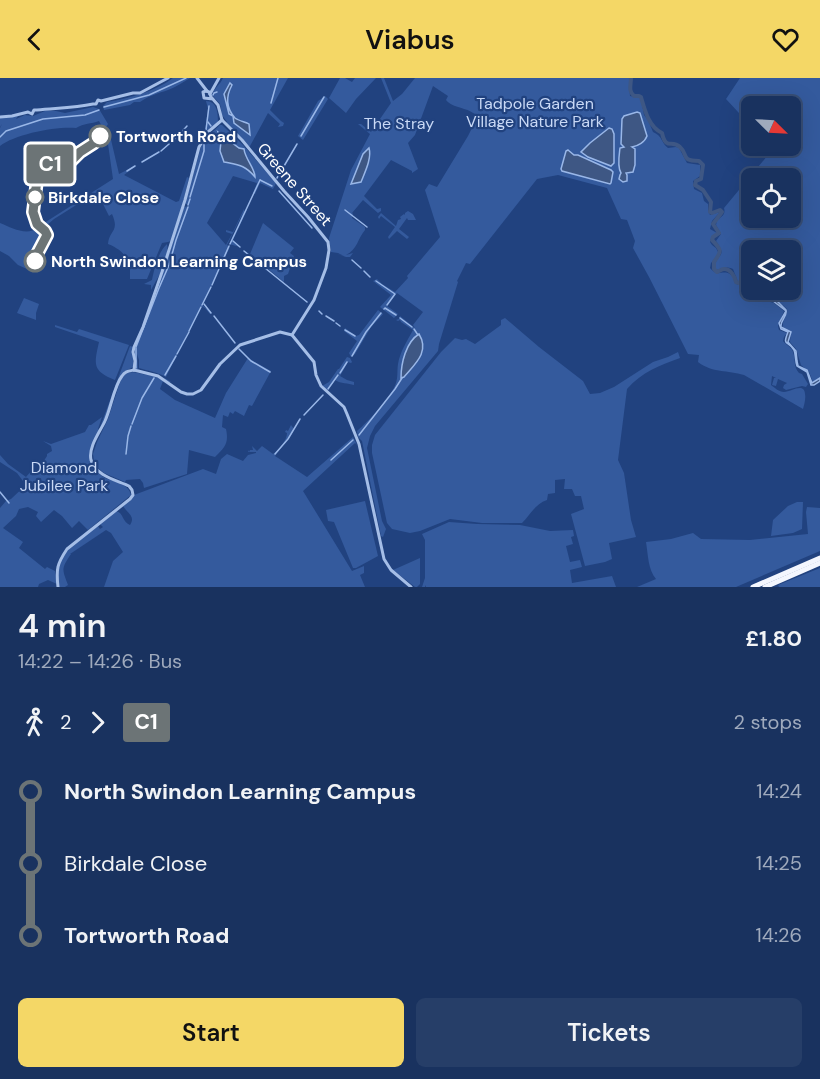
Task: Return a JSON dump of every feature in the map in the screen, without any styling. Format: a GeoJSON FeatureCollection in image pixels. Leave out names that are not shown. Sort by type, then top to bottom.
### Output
{"type":"FeatureCollection","features":[{"type":"Feature","properties":{"kind":"highway"},"geometry":{"type":"LineString","coordinates":[[753,587],[820,558]]}},
{"type":"Feature","properties":{"kind":"highway"},"geometry":{"type":"LineString","coordinates":[[765,587],[820,563]]}},
{"type":"Feature","properties":{"kind":"street"},"geometry":{"type":"LineString","coordinates":[[0,117],[28,111],[32,114],[34,110],[65,109],[96,104],[98,100],[141,92],[168,78]]}},
{"type":"Feature","properties":{"kind":"street"},"geometry":{"type":"LineString","coordinates":[[134,370],[134,347],[161,276],[200,147],[208,132],[222,120],[219,107],[197,78]]}},
{"type":"Feature","properties":{"kind":"street"},"geometry":{"type":"LineString","coordinates":[[213,99],[203,97],[213,88],[219,78]]}},
{"type":"Feature","properties":{"kind":"street"},"geometry":{"type":"LineString","coordinates":[[207,98],[208,93]]}},
{"type":"Feature","properties":{"kind":"street","name":"Greene Street"},"geometry":{"type":"LineString","coordinates":[[222,120],[242,140],[328,242],[326,268],[314,301],[292,335]]}},
{"type":"Feature","properties":{"kind":"street"},"geometry":{"type":"LineString","coordinates":[[58,587],[57,568],[67,549],[133,495],[129,486],[98,471],[91,456],[121,377],[127,371],[134,370],[158,376],[182,393],[193,394],[201,390],[220,364],[240,345],[280,332],[292,335],[314,362],[321,386],[345,410],[360,448],[384,559],[391,570],[411,587]]}},
{"type":"Feature","properties":{"kind":"green space"},"geometry":{"type":"Polygon","coordinates":[[[173,78],[190,78],[140,102],[104,110],[103,106],[107,102],[142,94],[173,78]]]}},
{"type":"Feature","properties":{"kind":"green space"},"geometry":{"type":"Polygon","coordinates":[[[223,78],[288,78],[270,110],[284,123],[283,126],[278,127],[280,124],[268,113],[249,147],[226,123],[220,104],[212,95],[223,78]]]}},
{"type":"Feature","properties":{"kind":"green space"},"geometry":{"type":"Polygon","coordinates":[[[340,78],[352,82],[355,78],[376,78],[346,113],[329,98],[340,78]]]}},
{"type":"Feature","properties":{"kind":"green space"},"geometry":{"type":"Polygon","coordinates":[[[381,78],[384,78],[393,101],[415,78],[629,78],[630,96],[641,98],[644,115],[653,132],[659,135],[668,148],[679,148],[687,163],[700,165],[700,176],[693,181],[694,189],[702,193],[704,201],[708,204],[710,215],[720,212],[712,221],[710,229],[717,233],[712,236],[710,242],[719,254],[711,263],[710,268],[717,273],[728,273],[733,276],[736,284],[741,285],[741,300],[764,300],[774,303],[784,311],[778,326],[779,330],[787,333],[783,341],[792,350],[796,368],[808,384],[806,387],[786,390],[783,388],[787,383],[778,379],[776,386],[772,385],[776,378],[772,376],[771,385],[782,392],[800,388],[804,390],[803,409],[744,375],[703,366],[698,362],[699,355],[688,354],[633,248],[635,241],[627,220],[621,219],[607,188],[558,175],[537,179],[470,264],[466,263],[457,281],[438,351],[375,426],[370,436],[367,448],[382,521],[386,529],[383,537],[381,536],[362,441],[357,431],[385,402],[396,383],[400,355],[413,330],[400,320],[396,320],[400,316],[415,328],[413,325],[423,312],[397,293],[387,306],[398,314],[394,318],[380,307],[391,295],[373,281],[377,279],[395,292],[440,237],[425,190],[429,184],[437,187],[478,116],[450,104],[446,100],[448,96],[433,86],[415,135],[408,143],[418,169],[412,173],[391,160],[364,196],[377,209],[381,208],[381,211],[378,213],[363,200],[352,213],[352,218],[365,227],[365,230],[355,247],[346,255],[353,253],[350,257],[346,257],[331,252],[329,238],[351,170],[370,134],[358,124],[371,132],[391,103],[381,78]],[[631,147],[620,148],[624,173],[633,172],[631,147]],[[569,151],[562,171],[611,183],[569,151]],[[419,335],[410,343],[406,352],[407,374],[422,351],[423,346],[419,335]]]}},
{"type":"Feature","properties":{"kind":"green space"},"geometry":{"type":"Polygon","coordinates":[[[740,78],[820,78],[820,378],[813,382],[809,372],[801,365],[796,349],[790,342],[791,331],[783,327],[787,309],[773,300],[801,300],[801,240],[741,240],[741,282],[738,282],[733,269],[718,270],[714,266],[722,252],[716,241],[721,234],[716,225],[717,220],[722,217],[724,208],[741,188],[741,228],[801,228],[801,168],[757,168],[767,156],[801,156],[801,96],[741,96],[741,115],[726,99],[740,78]]]}},
{"type":"Feature","properties":{"kind":"green space"},"geometry":{"type":"Polygon","coordinates":[[[325,96],[328,99],[303,140],[298,136],[318,101],[325,96]]]}},
{"type":"Feature","properties":{"kind":"green space"},"geometry":{"type":"Polygon","coordinates":[[[206,101],[215,105],[218,122],[206,132],[208,109],[206,101]]]}},
{"type":"Feature","properties":{"kind":"green space"},"geometry":{"type":"Polygon","coordinates":[[[93,107],[99,109],[108,124],[104,130],[99,121],[76,128],[36,132],[0,146],[2,124],[0,127],[0,118],[18,116],[16,119],[45,111],[65,113],[93,107]]]}},
{"type":"Feature","properties":{"kind":"green space"},"geometry":{"type":"Polygon","coordinates":[[[222,125],[276,183],[273,189],[260,183],[255,194],[253,193],[257,183],[233,176],[207,223],[226,245],[232,234],[226,230],[233,232],[244,209],[244,212],[247,210],[233,240],[240,247],[229,244],[243,213],[227,245],[230,247],[202,305],[212,313],[210,314],[201,306],[166,377],[139,368],[137,354],[138,369],[165,379],[136,369],[135,347],[170,250],[174,251],[170,249],[184,207],[189,206],[185,203],[201,147],[207,135],[222,125]]]}},
{"type":"Feature","properties":{"kind":"green space"},"geometry":{"type":"Polygon","coordinates":[[[109,131],[119,174],[137,165],[124,175],[176,202],[179,201],[187,177],[189,178],[171,241],[162,243],[147,279],[130,279],[130,269],[124,255],[108,244],[115,224],[112,214],[109,216],[97,192],[46,226],[41,225],[113,179],[108,144],[104,136],[109,131]]]}},
{"type":"Feature","properties":{"kind":"green space"},"geometry":{"type":"Polygon","coordinates":[[[408,211],[416,220],[407,218],[399,229],[409,237],[407,239],[397,231],[389,239],[395,227],[381,216],[379,219],[378,217],[381,213],[396,226],[400,217],[408,211]]]}},
{"type":"Feature","properties":{"kind":"green space"},"geometry":{"type":"Polygon","coordinates":[[[0,223],[19,230],[29,231],[38,228],[43,232],[44,238],[27,269],[0,251],[0,223]]]}},
{"type":"Feature","properties":{"kind":"green space"},"geometry":{"type":"Polygon","coordinates":[[[263,223],[294,248],[290,253],[294,256],[288,274],[284,276],[284,282],[250,254],[263,223]]]}},
{"type":"Feature","properties":{"kind":"green space"},"geometry":{"type":"Polygon","coordinates":[[[167,244],[165,262],[151,290],[151,285],[144,284],[152,280],[159,256],[167,244]]]}},
{"type":"Feature","properties":{"kind":"green space"},"geometry":{"type":"Polygon","coordinates":[[[24,298],[39,304],[36,320],[17,313],[24,298]]]}},
{"type":"Feature","properties":{"kind":"green space"},"geometry":{"type":"Polygon","coordinates":[[[378,310],[383,314],[371,327],[351,357],[349,353],[357,341],[344,331],[345,328],[356,336],[359,335],[378,310]]]}},
{"type":"Feature","properties":{"kind":"green space"},"geometry":{"type":"Polygon","coordinates":[[[505,318],[583,381],[590,394],[600,393],[614,387],[653,362],[678,352],[680,358],[658,366],[627,389],[618,460],[624,473],[636,537],[609,543],[612,559],[605,562],[585,566],[571,514],[584,509],[581,496],[575,496],[572,489],[564,489],[565,479],[555,480],[555,493],[548,494],[547,500],[536,507],[522,523],[482,523],[450,519],[410,533],[392,529],[387,523],[372,453],[375,435],[441,352],[455,338],[466,339],[475,344],[501,325],[501,320],[505,318]]]}},
{"type":"Feature","properties":{"kind":"green space"},"geometry":{"type":"Polygon","coordinates":[[[55,325],[77,332],[79,329],[129,345],[115,380],[102,373],[97,366],[96,356],[99,342],[55,327],[55,325]]]}},
{"type":"Feature","properties":{"kind":"green space","name":"Diamond Jubilee Park"},"geometry":{"type":"Polygon","coordinates":[[[130,346],[133,347],[133,367],[124,372],[108,415],[94,443],[90,459],[99,474],[125,486],[131,495],[88,530],[79,521],[72,528],[54,510],[41,522],[36,516],[38,512],[28,507],[19,509],[16,516],[3,528],[23,542],[19,548],[45,569],[47,567],[55,571],[57,584],[48,580],[39,584],[38,587],[0,587],[0,508],[28,483],[0,462],[0,455],[26,477],[32,470],[38,470],[47,454],[52,451],[51,446],[43,441],[51,444],[85,432],[89,425],[102,417],[99,430],[130,346]]]}},
{"type":"Feature","properties":{"kind":"green space"},"geometry":{"type":"Polygon","coordinates":[[[347,357],[352,362],[348,362],[340,376],[354,382],[354,385],[335,380],[327,390],[322,386],[329,382],[347,357]]]}},
{"type":"Feature","properties":{"kind":"green space"},"geometry":{"type":"Polygon","coordinates":[[[248,358],[271,371],[244,416],[235,411],[233,414],[230,412],[228,417],[223,415],[222,427],[226,429],[226,441],[215,457],[189,450],[187,474],[144,488],[140,479],[125,482],[98,468],[93,454],[108,419],[122,376],[132,372],[158,378],[163,381],[160,389],[175,400],[215,418],[226,393],[248,358]]]}},
{"type":"Feature","properties":{"kind":"green space"},"geometry":{"type":"Polygon","coordinates":[[[291,425],[294,429],[291,435],[275,456],[307,477],[353,437],[357,445],[355,443],[303,491],[352,571],[364,566],[364,573],[360,575],[365,587],[104,587],[113,561],[123,552],[111,533],[106,530],[70,554],[64,569],[68,585],[59,587],[57,572],[62,557],[98,526],[100,529],[103,527],[100,524],[116,511],[130,525],[132,519],[123,506],[134,495],[203,469],[216,474],[221,459],[227,454],[243,461],[248,455],[256,453],[249,452],[253,450],[252,446],[257,451],[262,446],[273,454],[284,442],[287,436],[285,432],[291,425]]]}},
{"type":"Feature","properties":{"kind":"green space"},"geometry":{"type":"Polygon","coordinates":[[[365,501],[378,556],[353,568],[334,522],[328,521],[326,510],[365,501]]]}},
{"type":"Feature","properties":{"kind":"green space"},"geometry":{"type":"Polygon","coordinates":[[[803,502],[802,529],[793,533],[771,536],[773,520],[788,506],[803,502]]]}},
{"type":"Feature","properties":{"kind":"green space"},"geometry":{"type":"Polygon","coordinates":[[[807,507],[820,508],[820,551],[736,587],[637,587],[656,579],[650,567],[646,542],[693,533],[701,539],[750,540],[808,534],[807,507]]]}},
{"type":"Feature","properties":{"kind":"green space"},"geometry":{"type":"Polygon","coordinates":[[[449,522],[520,525],[550,531],[573,530],[574,536],[571,537],[573,544],[566,546],[570,562],[580,560],[582,567],[570,570],[572,583],[612,576],[616,587],[426,587],[425,585],[422,587],[425,578],[425,540],[422,534],[449,522]]]}},
{"type":"Feature","properties":{"kind":"green space"},"geometry":{"type":"Polygon","coordinates":[[[420,558],[420,584],[417,587],[393,570],[420,558]]]}},
{"type":"Feature","properties":{"kind":"green space"},"geometry":{"type":"Polygon","coordinates":[[[820,568],[820,587],[779,587],[778,585],[820,568]]]}},
{"type":"Feature","properties":{"kind":"shaded area"},"geometry":{"type":"Polygon","coordinates":[[[230,83],[232,85],[228,102],[230,110],[235,118],[249,124],[250,135],[234,123],[233,116],[229,114],[224,94],[230,83]]]}},
{"type":"Feature","properties":{"kind":"shaded area"},"geometry":{"type":"Polygon","coordinates":[[[640,113],[647,136],[637,146],[632,147],[635,149],[635,165],[633,172],[626,173],[627,181],[623,182],[619,179],[621,173],[620,148],[624,147],[621,144],[622,119],[624,116],[640,113]]]}},
{"type":"Feature","properties":{"kind":"shaded area"},"geometry":{"type":"Polygon","coordinates":[[[609,128],[614,134],[614,163],[611,166],[581,152],[609,128]]]}},
{"type":"Feature","properties":{"kind":"shaded area"},"geometry":{"type":"Polygon","coordinates":[[[218,132],[239,148],[244,149],[255,177],[241,166],[224,162],[218,132]]]}},
{"type":"Feature","properties":{"kind":"shaded area"},"geometry":{"type":"Polygon","coordinates":[[[369,148],[369,161],[361,182],[351,184],[363,154],[369,148]]]}},
{"type":"Feature","properties":{"kind":"shaded area"},"geometry":{"type":"Polygon","coordinates":[[[568,150],[574,155],[611,170],[613,172],[611,183],[562,171],[568,150]]]}},
{"type":"Feature","properties":{"kind":"shaded area"},"geometry":{"type":"Polygon","coordinates":[[[769,300],[776,300],[786,311],[773,301],[769,300]]]}},
{"type":"Feature","properties":{"kind":"shaded area"},"geometry":{"type":"Polygon","coordinates":[[[786,311],[781,327],[791,332],[788,342],[796,351],[798,366],[807,370],[812,383],[820,378],[820,381],[814,385],[811,385],[807,372],[797,366],[794,350],[786,342],[788,332],[781,329],[779,323],[786,311]]]}},
{"type":"Feature","properties":{"kind":"shaded area"},"geometry":{"type":"Polygon","coordinates":[[[419,334],[423,346],[420,357],[401,378],[405,353],[419,334]]]}},
{"type":"Feature","properties":{"kind":"waterway"},"geometry":{"type":"LineString","coordinates":[[104,107],[149,95],[186,78]]}},
{"type":"Feature","properties":{"kind":"waterway"},"geometry":{"type":"LineString","coordinates":[[271,103],[278,78]]}},
{"type":"Feature","properties":{"kind":"waterway"},"geometry":{"type":"LineString","coordinates":[[631,78],[631,92],[634,96],[641,97],[648,118],[662,133],[665,142],[677,145],[683,150],[687,159],[699,161],[703,165],[701,179],[696,181],[695,185],[703,190],[711,202],[710,212],[720,210],[722,212],[713,224],[719,233],[712,240],[720,251],[714,262],[714,269],[717,272],[723,269],[729,270],[739,283]]}},
{"type":"Feature","properties":{"kind":"waterway"},"geometry":{"type":"LineString","coordinates":[[213,95],[217,92]]}},
{"type":"Feature","properties":{"kind":"waterway"},"geometry":{"type":"LineString","coordinates":[[301,136],[324,97]]}},
{"type":"Feature","properties":{"kind":"waterway"},"geometry":{"type":"LineString","coordinates":[[206,130],[209,106]]}},
{"type":"Feature","properties":{"kind":"waterway"},"geometry":{"type":"LineString","coordinates":[[0,137],[6,131],[43,119],[85,115],[99,110]]}},
{"type":"Feature","properties":{"kind":"waterway"},"geometry":{"type":"LineString","coordinates":[[208,122],[211,126]]}},
{"type":"Feature","properties":{"kind":"waterway"},"geometry":{"type":"LineString","coordinates":[[179,135],[187,126]]}},
{"type":"Feature","properties":{"kind":"waterway"},"geometry":{"type":"LineString","coordinates":[[161,151],[177,137]]}},
{"type":"Feature","properties":{"kind":"waterway"},"geometry":{"type":"LineString","coordinates":[[190,197],[204,151],[204,142]]}},
{"type":"Feature","properties":{"kind":"waterway"},"geometry":{"type":"LineString","coordinates":[[277,178],[297,144]]}},
{"type":"Feature","properties":{"kind":"waterway"},"geometry":{"type":"LineString","coordinates":[[142,162],[159,152]]}},
{"type":"Feature","properties":{"kind":"waterway"},"geometry":{"type":"LineString","coordinates":[[127,171],[135,166]]}},
{"type":"Feature","properties":{"kind":"waterway"},"geometry":{"type":"LineString","coordinates":[[260,180],[272,186]]}},
{"type":"Feature","properties":{"kind":"waterway"},"geometry":{"type":"LineString","coordinates":[[230,244],[260,180]]}},
{"type":"Feature","properties":{"kind":"waterway"},"geometry":{"type":"LineString","coordinates":[[279,191],[312,228]]}},
{"type":"Feature","properties":{"kind":"waterway"},"geometry":{"type":"LineString","coordinates":[[188,205],[190,199]]}},
{"type":"Feature","properties":{"kind":"waterway"},"geometry":{"type":"LineString","coordinates":[[136,347],[169,265],[188,207]]}},
{"type":"Feature","properties":{"kind":"waterway"},"geometry":{"type":"LineString","coordinates":[[345,210],[367,227]]}},
{"type":"Feature","properties":{"kind":"waterway"},"geometry":{"type":"LineString","coordinates":[[233,241],[240,247]]}},
{"type":"Feature","properties":{"kind":"waterway"},"geometry":{"type":"LineString","coordinates":[[212,285],[229,246]]}},
{"type":"Feature","properties":{"kind":"waterway"},"geometry":{"type":"LineString","coordinates":[[244,251],[307,302]]}},
{"type":"Feature","properties":{"kind":"waterway"},"geometry":{"type":"LineString","coordinates":[[352,260],[361,268]]}},
{"type":"Feature","properties":{"kind":"waterway"},"geometry":{"type":"LineString","coordinates":[[364,271],[370,277]]}},
{"type":"Feature","properties":{"kind":"waterway"},"geometry":{"type":"LineString","coordinates":[[376,281],[395,294],[387,305]]}},
{"type":"Feature","properties":{"kind":"waterway"},"geometry":{"type":"LineString","coordinates":[[202,305],[211,287]]}},
{"type":"Feature","properties":{"kind":"waterway"},"geometry":{"type":"LineString","coordinates":[[204,304],[211,313]]}},
{"type":"Feature","properties":{"kind":"waterway"},"geometry":{"type":"LineString","coordinates":[[189,331],[201,307]]}},
{"type":"Feature","properties":{"kind":"waterway"},"geometry":{"type":"LineString","coordinates":[[384,309],[396,315]]}},
{"type":"Feature","properties":{"kind":"waterway"},"geometry":{"type":"LineString","coordinates":[[319,311],[322,314]]}},
{"type":"Feature","properties":{"kind":"waterway"},"geometry":{"type":"LineString","coordinates":[[352,356],[366,332],[381,313]]}},
{"type":"Feature","properties":{"kind":"waterway"},"geometry":{"type":"LineString","coordinates":[[214,316],[235,343]]}},
{"type":"Feature","properties":{"kind":"waterway"},"geometry":{"type":"LineString","coordinates":[[326,316],[334,321]]}},
{"type":"Feature","properties":{"kind":"waterway"},"geometry":{"type":"LineString","coordinates":[[400,318],[412,327]]}},
{"type":"Feature","properties":{"kind":"waterway"},"geometry":{"type":"LineString","coordinates":[[336,323],[340,326]]}},
{"type":"Feature","properties":{"kind":"waterway"},"geometry":{"type":"LineString","coordinates":[[414,329],[418,335]]}},
{"type":"Feature","properties":{"kind":"waterway"},"geometry":{"type":"LineString","coordinates":[[345,330],[355,336]]}},
{"type":"Feature","properties":{"kind":"waterway"},"geometry":{"type":"LineString","coordinates":[[177,354],[189,332]]}},
{"type":"Feature","properties":{"kind":"waterway"},"geometry":{"type":"LineString","coordinates":[[136,348],[136,368]]}},
{"type":"Feature","properties":{"kind":"waterway"},"geometry":{"type":"LineString","coordinates":[[239,349],[251,361],[270,372]]}},
{"type":"Feature","properties":{"kind":"waterway"},"geometry":{"type":"LineString","coordinates":[[165,375],[176,356]]}},
{"type":"Feature","properties":{"kind":"waterway"},"geometry":{"type":"LineString","coordinates":[[340,373],[347,362]]}},
{"type":"Feature","properties":{"kind":"waterway"},"geometry":{"type":"LineString","coordinates":[[328,389],[338,375]]}},
{"type":"Feature","properties":{"kind":"waterway"},"geometry":{"type":"LineString","coordinates":[[132,424],[142,398],[154,378]]}},
{"type":"Feature","properties":{"kind":"waterway"},"geometry":{"type":"LineString","coordinates":[[359,435],[402,378]]}},
{"type":"Feature","properties":{"kind":"waterway"},"geometry":{"type":"LineString","coordinates":[[304,415],[323,395]]}},
{"type":"Feature","properties":{"kind":"waterway"},"geometry":{"type":"LineString","coordinates":[[275,454],[288,439],[300,419]]}},
{"type":"Feature","properties":{"kind":"waterway"},"geometry":{"type":"LineString","coordinates":[[126,454],[131,426]]}},
{"type":"Feature","properties":{"kind":"waterway"},"geometry":{"type":"LineString","coordinates":[[331,460],[353,440]]}},
{"type":"Feature","properties":{"kind":"waterway"},"geometry":{"type":"LineString","coordinates":[[0,492],[9,503]]}},
{"type":"Feature","properties":{"kind":"bus line","name":"C1"},"geometry":{"type":"LineString","coordinates":[[35,261],[47,235],[37,224],[33,212],[38,172],[48,164],[69,163],[100,136]]}},
{"type":"Feature","properties":{"kind":"place","name":"Tortworth Road"},"geometry":{"type":"Point","coordinates":[100,136]}},
{"type":"Feature","properties":{"kind":"place","name":"Birkdale Close"},"geometry":{"type":"Point","coordinates":[35,197]}},
{"type":"Feature","properties":{"kind":"place","name":"North Swindon Learning Campus"},"geometry":{"type":"Point","coordinates":[35,261]}},
{"type":"Feature","properties":{"kind":"park label","name":"Tadpole Garden Village Nature Park"},"geometry":{"type":"Point","coordinates":[535,112]}},
{"type":"Feature","properties":{"kind":"park label","name":"The Stray"},"geometry":{"type":"Point","coordinates":[399,123]}}]}
